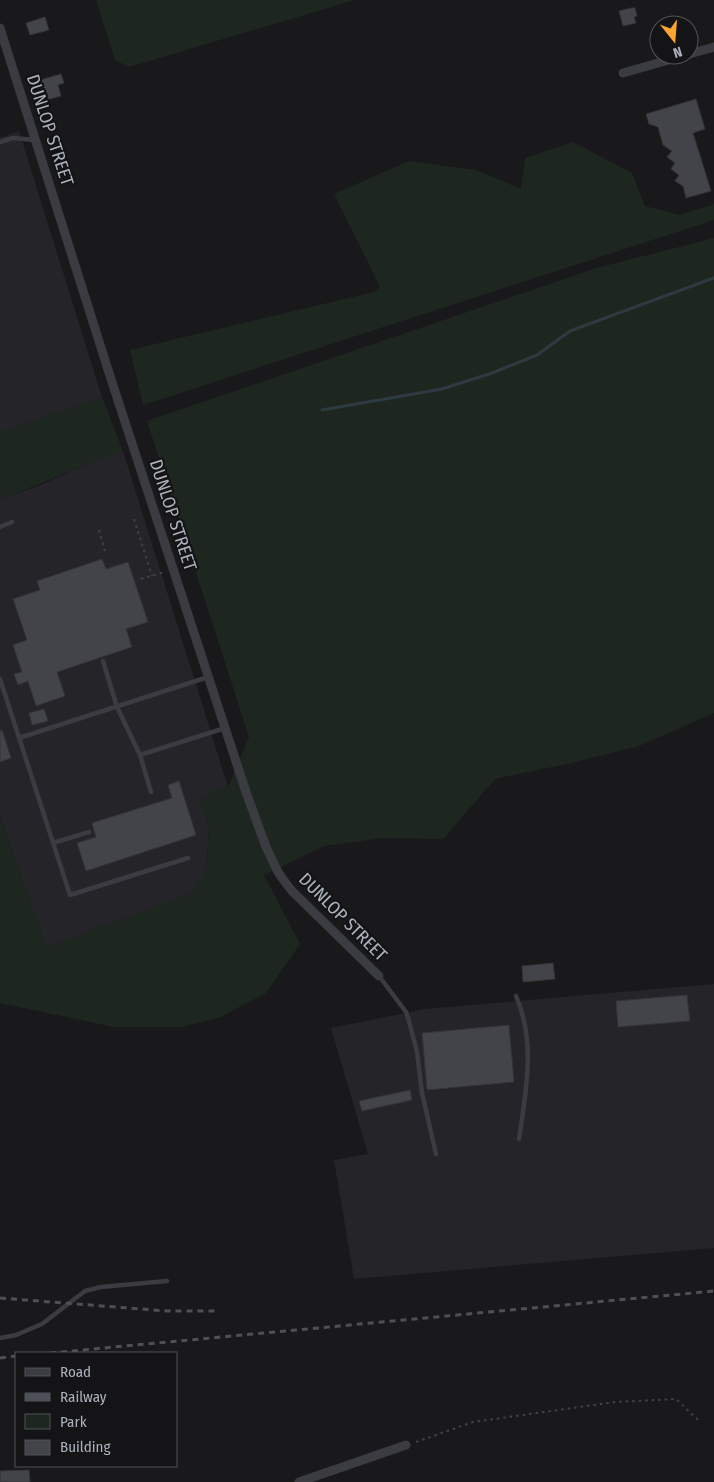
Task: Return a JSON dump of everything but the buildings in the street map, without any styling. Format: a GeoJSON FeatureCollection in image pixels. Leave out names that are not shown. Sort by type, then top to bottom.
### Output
{"type":"FeatureCollection","features":[{"type":"Feature","properties":{"kind":"street","name":"DUNLOP STREET"},"geometry":{"type":"LineString","coordinates":[[0,28],[110,376],[260,832],[278,872],[292,891],[380,976]]}},
{"type":"Feature","properties":{"kind":"street"},"geometry":{"type":"LineString","coordinates":[[699,52],[714,47]]}},
{"type":"Feature","properties":{"kind":"street"},"geometry":{"type":"LineString","coordinates":[[623,73],[652,65]]}},
{"type":"Feature","properties":{"kind":"street"},"geometry":{"type":"LineString","coordinates":[[299,1482],[406,1445]]}},
{"type":"Feature","properties":{"kind":"lane"},"geometry":{"type":"LineString","coordinates":[[0,142],[13,138],[36,140]]}},
{"type":"Feature","properties":{"kind":"lane"},"geometry":{"type":"LineString","coordinates":[[0,527],[12,522]]}},
{"type":"Feature","properties":{"kind":"lane"},"geometry":{"type":"LineString","coordinates":[[103,661],[117,707],[140,755],[151,792]]}},
{"type":"Feature","properties":{"kind":"lane"},"geometry":{"type":"LineString","coordinates":[[19,738],[209,676]]}},
{"type":"Feature","properties":{"kind":"lane"},"geometry":{"type":"LineString","coordinates":[[0,680],[70,895],[188,858]]}},
{"type":"Feature","properties":{"kind":"lane"},"geometry":{"type":"LineString","coordinates":[[140,755],[225,728]]}},
{"type":"Feature","properties":{"kind":"lane"},"geometry":{"type":"LineString","coordinates":[[53,843],[89,832]]}},
{"type":"Feature","properties":{"kind":"lane"},"geometry":{"type":"LineString","coordinates":[[380,976],[406,1012],[410,1022],[436,1154]]}},
{"type":"Feature","properties":{"kind":"lane"},"geometry":{"type":"LineString","coordinates":[[516,996],[525,1020],[527,1049],[526,1088],[519,1139]]}},
{"type":"Feature","properties":{"kind":"lane"},"geometry":{"type":"LineString","coordinates":[[0,1338],[16,1335],[42,1324],[85,1291],[167,1280]]}},
{"type":"Feature","properties":{"kind":"path"},"geometry":{"type":"LineString","coordinates":[[134,519],[152,576]]}},
{"type":"Feature","properties":{"kind":"path"},"geometry":{"type":"LineString","coordinates":[[99,530],[105,551]]}},
{"type":"Feature","properties":{"kind":"path"},"geometry":{"type":"LineString","coordinates":[[141,579],[174,569]]}},
{"type":"Feature","properties":{"kind":"path"},"geometry":{"type":"LineString","coordinates":[[406,1445],[473,1422],[614,1402],[676,1399],[698,1420]]}},
{"type":"Feature","properties":{"kind":"shaded area"},"geometry":{"type":"Polygon","coordinates":[[[19,131],[102,397],[0,433],[0,138],[19,131]]]}},
{"type":"Feature","properties":{"kind":"shaded area"},"geometry":{"type":"Polygon","coordinates":[[[123,451],[228,787],[214,791],[201,802],[209,826],[207,859],[204,875],[191,894],[46,947],[0,817],[0,499],[38,486],[94,461],[123,451]]]}},
{"type":"Feature","properties":{"kind":"shaded area"},"geometry":{"type":"Polygon","coordinates":[[[714,984],[714,1248],[354,1279],[334,1160],[368,1154],[331,1028],[425,1009],[714,984]]]}},
{"type":"Feature","properties":{"kind":"green space"},"geometry":{"type":"Polygon","coordinates":[[[96,0],[355,0],[129,67],[115,60],[96,0]]]}},
{"type":"Feature","properties":{"kind":"green space"},"geometry":{"type":"Polygon","coordinates":[[[573,142],[632,173],[645,206],[679,215],[714,204],[714,220],[143,405],[130,350],[374,292],[380,287],[334,194],[409,161],[476,170],[521,189],[525,158],[573,142]]]}},
{"type":"Feature","properties":{"kind":"green space"},"geometry":{"type":"Polygon","coordinates":[[[714,238],[714,713],[639,746],[495,779],[443,839],[382,838],[324,846],[264,875],[300,944],[266,993],[218,1018],[182,1027],[114,1027],[0,1003],[0,817],[46,947],[191,894],[204,875],[207,859],[209,826],[201,802],[214,791],[228,787],[249,737],[147,421],[597,268],[714,238]]]}},
{"type":"Feature","properties":{"kind":"green space"},"geometry":{"type":"Polygon","coordinates":[[[102,397],[123,451],[0,499],[0,433],[102,397]]]}},
{"type":"Feature","properties":{"kind":"waterway"},"geometry":{"type":"LineString","coordinates":[[322,410],[442,389],[492,373],[537,355],[570,331],[714,278]]}},
{"type":"Feature","properties":{"kind":"railway"},"geometry":{"type":"LineString","coordinates":[[61,1352],[714,1291]]}},
{"type":"Feature","properties":{"kind":"railway"},"geometry":{"type":"LineString","coordinates":[[0,1298],[167,1311],[215,1311]]}},
{"type":"Feature","properties":{"kind":"railway"},"geometry":{"type":"LineString","coordinates":[[0,1358],[15,1356]]}}]}
